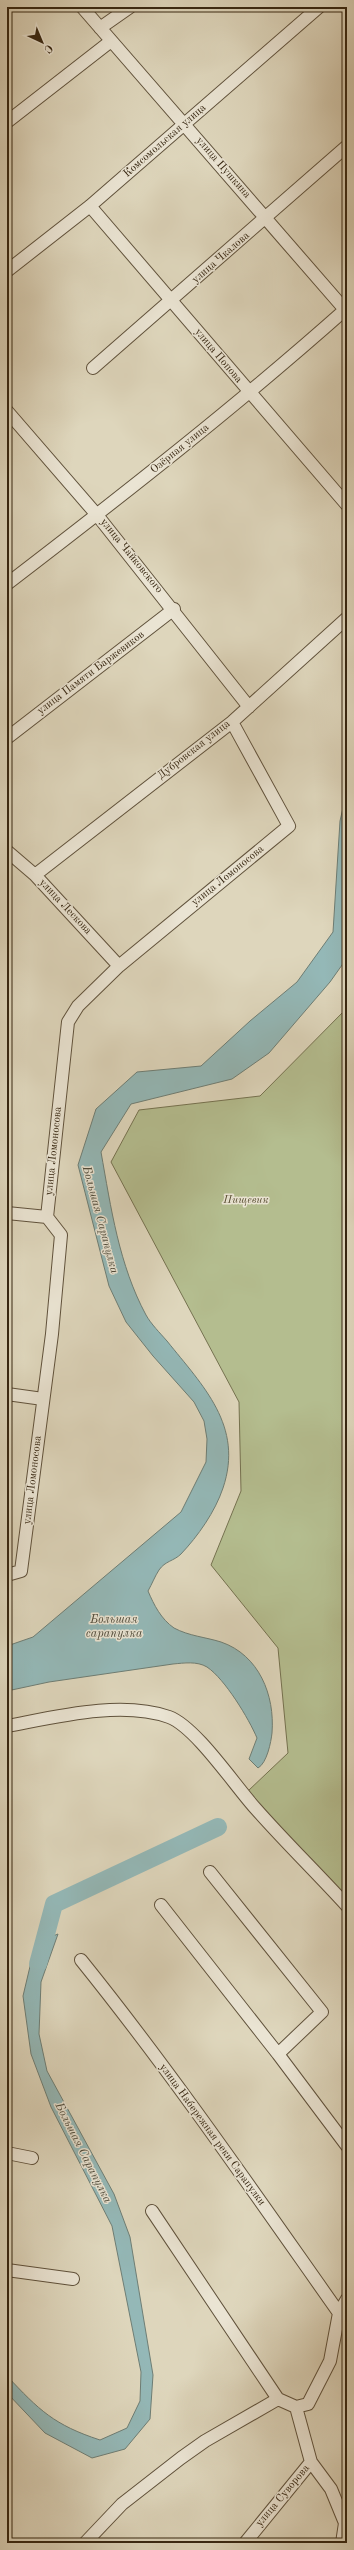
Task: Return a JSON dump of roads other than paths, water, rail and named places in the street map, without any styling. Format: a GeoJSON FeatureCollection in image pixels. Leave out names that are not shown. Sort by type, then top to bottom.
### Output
{"type":"FeatureCollection","features":[{"type":"Feature","properties":{"kind":"street","name":"улица Пушкина"},"geometry":{"type":"LineString","coordinates":[[82,7],[346,310]]}},
{"type":"Feature","properties":{"kind":"street"},"geometry":{"type":"LineString","coordinates":[[100,28],[130,7]]}},
{"type":"Feature","properties":{"kind":"street","name":"Комсомольская улица"},"geometry":{"type":"LineString","coordinates":[[7,271],[90,206],[319,7]]}},
{"type":"Feature","properties":{"kind":"street"},"geometry":{"type":"LineString","coordinates":[[7,122],[111,41]]}},
{"type":"Feature","properties":{"kind":"street","name":"улица Чкалова"},"geometry":{"type":"LineString","coordinates":[[93,368],[347,146]]}},
{"type":"Feature","properties":{"kind":"street","name":"улица Попова"},"geometry":{"type":"LineString","coordinates":[[90,206],[347,505]]}},
{"type":"Feature","properties":{"kind":"street","name":"Озёрная улица"},"geometry":{"type":"LineString","coordinates":[[7,584],[97,515],[250,393],[346,310]]}},
{"type":"Feature","properties":{"kind":"street","name":"улица Чайковского"},"geometry":{"type":"LineString","coordinates":[[7,411],[97,515],[174,609],[249,707]]}},
{"type":"Feature","properties":{"kind":"street","name":"улица Памяти Баржевиков"},"geometry":{"type":"LineString","coordinates":[[7,738],[174,609]]}},
{"type":"Feature","properties":{"kind":"street","name":"Дубровская улица"},"geometry":{"type":"LineString","coordinates":[[35,874],[232,722],[347,618]]}},
{"type":"Feature","properties":{"kind":"street","name":"улица Ломоносова"},"geometry":{"type":"LineString","coordinates":[[7,1575],[21,1571],[62,1236],[47,1217],[68,1022],[78,1006],[119,966],[289,826],[232,722]]}},
{"type":"Feature","properties":{"kind":"street","name":"улица Лескова"},"geometry":{"type":"LineString","coordinates":[[7,851],[35,874],[119,966]]}},
{"type":"Feature","properties":{"kind":"street"},"geometry":{"type":"LineString","coordinates":[[7,1213],[47,1217]]}},
{"type":"Feature","properties":{"kind":"street"},"geometry":{"type":"LineString","coordinates":[[7,1394],[43,1399]]}},
{"type":"Feature","properties":{"kind":"street"},"geometry":{"type":"LineString","coordinates":[[7,1726],[77,1714],[116,1711],[154,1713],[170,1717],[192,1733],[255,1808],[347,1906]]}},
{"type":"Feature","properties":{"kind":"street"},"geometry":{"type":"LineString","coordinates":[[210,1872],[322,2012],[278,2054]]}},
{"type":"Feature","properties":{"kind":"street"},"geometry":{"type":"LineString","coordinates":[[161,1905],[278,2054],[347,2146]]}},
{"type":"Feature","properties":{"kind":"street","name":"улица Набережная реки Сарапулки"},"geometry":{"type":"LineString","coordinates":[[81,1960],[121,2009],[214,2136],[339,2313]]}},
{"type":"Feature","properties":{"kind":"street"},"geometry":{"type":"LineString","coordinates":[[7,2153],[32,2158]]}},
{"type":"Feature","properties":{"kind":"street"},"geometry":{"type":"LineString","coordinates":[[152,2211],[278,2399],[296,2406],[308,2404],[330,2361],[339,2313],[347,2299]]}},
{"type":"Feature","properties":{"kind":"street"},"geometry":{"type":"LineString","coordinates":[[7,2270],[73,2279]]}},
{"type":"Feature","properties":{"kind":"street"},"geometry":{"type":"LineString","coordinates":[[85,2543],[122,2504],[181,2458],[205,2441],[278,2399]]}},
{"type":"Feature","properties":{"kind":"street"},"geometry":{"type":"LineString","coordinates":[[296,2406],[311,2462]]}},
{"type":"Feature","properties":{"kind":"street","name":"улица Суворова"},"geometry":{"type":"LineString","coordinates":[[245,2543],[311,2462],[331,2489],[345,2523],[342,2543]]}},
{"type":"Feature","properties":{"kind":"water","name":"Большая сарапулка"},"geometry":{"type":"Polygon","coordinates":[[[347,790],[347,958],[330,982],[269,1053],[232,1079],[131,1104],[101,1152],[117,1236],[129,1276],[137,1296],[150,1322],[194,1374],[206,1391],[224,1426],[228,1445],[228,1466],[223,1488],[211,1515],[200,1532],[181,1554],[161,1567],[148,1591],[155,1606],[162,1616],[174,1628],[191,1635],[221,1642],[234,1648],[255,1666],[267,1691],[271,1705],[272,1719],[270,1747],[264,1762],[258,1768],[249,1759],[257,1738],[248,1721],[236,1700],[221,1680],[203,1665],[190,1663],[173,1664],[49,1682],[7,1691],[7,1646],[33,1637],[181,1512],[206,1462],[207,1439],[204,1421],[194,1402],[153,1356],[126,1322],[109,1286],[78,1165],[96,1109],[137,1072],[201,1066],[250,1021],[297,982],[333,932],[340,821],[347,790]]]}},
{"type":"Feature","properties":{"kind":"water"},"geometry":{"type":"Polygon","coordinates":[[[58,1934],[41,1982],[39,2034],[47,2071],[114,2194],[130,2237],[153,2375],[150,2419],[125,2449],[92,2458],[45,2433],[7,2393],[7,2376],[48,2415],[71,2428],[100,2440],[127,2428],[140,2401],[141,2372],[112,2226],[51,2107],[31,2054],[23,1996],[32,1958],[45,1939],[58,1934]]]}},
{"type":"Feature","properties":{"kind":"waterway","name":"Большая Сарапулка"},"geometry":{"type":"LineString","coordinates":[[38,1964],[54,1904],[218,1827]]}},
{"type":"Feature","properties":{"kind":"park label","name":"Пищевик"},"geometry":{"type":"Point","coordinates":[246,1200]}}]}
